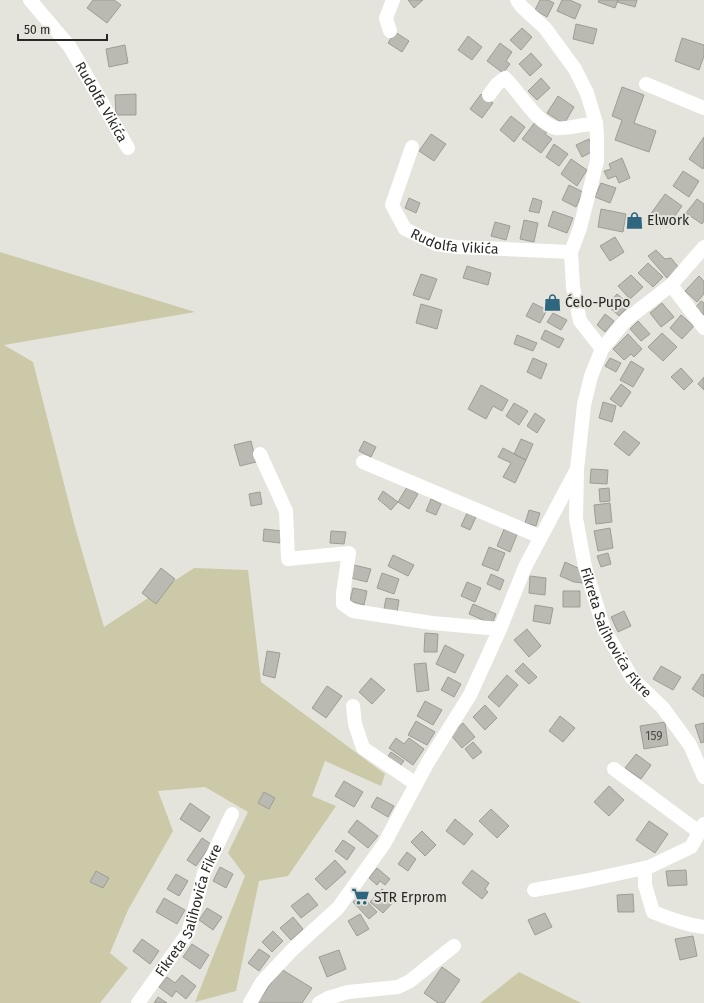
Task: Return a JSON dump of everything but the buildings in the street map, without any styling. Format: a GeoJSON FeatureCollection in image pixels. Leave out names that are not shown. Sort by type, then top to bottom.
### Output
{"type":"FeatureCollection","features":[{"type":"Feature","properties":{"kind":"street","name":"Rudolfa Vikića"},"geometry":{"type":"LineString","coordinates":[[30,0],[70,47],[128,148]]}},
{"type":"Feature","properties":{"kind":"street"},"geometry":{"type":"LineString","coordinates":[[390,31],[386,18],[393,0]]}},
{"type":"Feature","properties":{"kind":"street"},"geometry":{"type":"LineString","coordinates":[[518,0],[522,7],[545,28],[575,69],[588,93],[596,123],[597,161],[580,228],[571,252],[572,287],[580,321],[602,349]]}},
{"type":"Feature","properties":{"kind":"street"},"geometry":{"type":"LineString","coordinates":[[490,95],[497,84],[505,78],[534,113],[546,124],[557,129],[596,123]]}},
{"type":"Feature","properties":{"kind":"street"},"geometry":{"type":"LineString","coordinates":[[646,84],[704,108]]}},
{"type":"Feature","properties":{"kind":"street","name":"Rudolfa Vikića"},"geometry":{"type":"LineString","coordinates":[[412,147],[392,205],[405,229],[436,244],[456,247],[571,252]]}},
{"type":"Feature","properties":{"kind":"street","name":"Fikreta Salihovića Fikre"},"geometry":{"type":"LineString","coordinates":[[704,247],[671,285],[626,320],[602,349],[591,376],[584,405],[577,469],[576,518],[584,567],[604,629],[632,678],[664,708],[690,744],[704,777]]}},
{"type":"Feature","properties":{"kind":"street"},"geometry":{"type":"LineString","coordinates":[[671,285],[704,328]]}},
{"type":"Feature","properties":{"kind":"street"},"geometry":{"type":"LineString","coordinates":[[260,454],[286,511],[288,560],[349,553],[343,593],[343,604],[353,611],[432,623],[500,630]]}},
{"type":"Feature","properties":{"kind":"street"},"geometry":{"type":"LineString","coordinates":[[363,462],[541,537]]}},
{"type":"Feature","properties":{"kind":"street","name":"Fikreta Salihovića Fikre"},"geometry":{"type":"LineString","coordinates":[[250,1003],[262,982],[293,949],[338,908],[384,844],[428,762],[470,695],[500,630],[525,567],[577,469]]}},
{"type":"Feature","properties":{"kind":"street"},"geometry":{"type":"LineString","coordinates":[[353,706],[356,724],[363,748],[416,784]]}},
{"type":"Feature","properties":{"kind":"street"},"geometry":{"type":"LineString","coordinates":[[534,890],[645,868],[691,847],[701,828],[614,769]]}},
{"type":"Feature","properties":{"kind":"street","name":"Fikreta Salihovića Fikre"},"geometry":{"type":"LineString","coordinates":[[138,1003],[188,933],[204,873],[232,814]]}},
{"type":"Feature","properties":{"kind":"street"},"geometry":{"type":"LineString","coordinates":[[645,868],[645,885],[653,912],[676,921],[704,927]]}},
{"type":"Feature","properties":{"kind":"street"},"geometry":{"type":"LineString","coordinates":[[319,1003],[328,998],[348,992],[398,987],[410,981],[454,946]]}},
{"type":"Feature","properties":{"kind":"shaded area"},"geometry":{"type":"Polygon","coordinates":[[[0,252],[195,312],[4,345],[33,362],[75,527],[104,627],[194,568],[248,570],[261,682],[385,774],[381,786],[325,761],[312,796],[336,806],[288,876],[259,881],[236,991],[195,1002],[245,876],[228,853],[248,812],[205,787],[158,791],[173,831],[128,910],[110,953],[128,968],[100,1003],[0,1003],[0,252]]]}},
{"type":"Feature","properties":{"kind":"shaded area"},"geometry":{"type":"Polygon","coordinates":[[[519,972],[581,1003],[480,1003],[519,972]]]}},
{"type":"Feature","properties":{"kind":"place","name":"Elwork"},"geometry":{"type":"Point","coordinates":[634,220]}},
{"type":"Feature","properties":{"kind":"place","name":"Ćelo-Pupo"},"geometry":{"type":"Point","coordinates":[552,302]}},
{"type":"Feature","properties":{"kind":"place","name":"STR Erprom"},"geometry":{"type":"Point","coordinates":[361,897]}}]}
